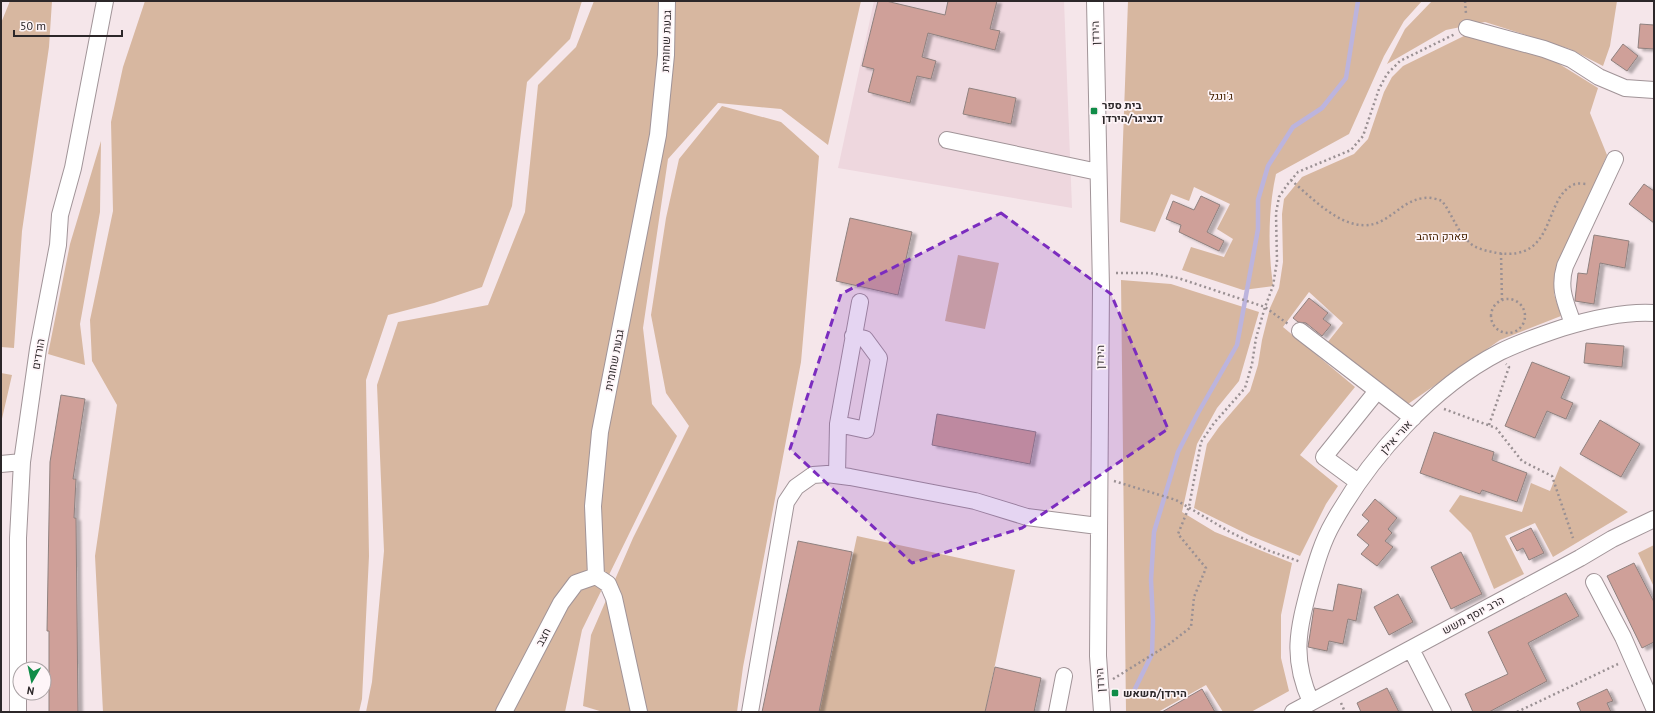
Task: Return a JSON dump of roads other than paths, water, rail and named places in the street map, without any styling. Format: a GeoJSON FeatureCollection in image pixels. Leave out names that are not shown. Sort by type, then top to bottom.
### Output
{"type":"FeatureCollection","features":[{"type":"Feature","properties":{"kind":"street","name":"הורדים"},"geometry":{"type":"LineString","coordinates":[[18,712],[18,538],[22,462],[37,356],[58,244],[60,215],[73,168],[105,1]]}},
{"type":"Feature","properties":{"kind":"street","name":"גבעת שחומית"},"geometry":{"type":"LineString","coordinates":[[596,576],[593,506],[600,432],[658,135],[666,55],[667,1]]}},
{"type":"Feature","properties":{"kind":"street","name":"הירדן"},"geometry":{"type":"LineString","coordinates":[[1094,1],[1100,274],[1098,526],[1100,688],[1102,712]]}},
{"type":"Feature","properties":{"kind":"street"},"geometry":{"type":"LineString","coordinates":[[1467,28],[1544,49],[1571,59],[1599,77],[1625,88],[1654,90]]}},
{"type":"Feature","properties":{"kind":"street"},"geometry":{"type":"LineString","coordinates":[[947,140],[1098,172]]}},
{"type":"Feature","properties":{"kind":"street"},"geometry":{"type":"LineString","coordinates":[[1573,324],[1562,294],[1561,279],[1565,266],[1615,159]]}},
{"type":"Feature","properties":{"kind":"street"},"geometry":{"type":"LineString","coordinates":[[837,475],[838,424],[860,302]]}},
{"type":"Feature","properties":{"kind":"street","name":"אורי אילן"},"geometry":{"type":"LineString","coordinates":[[1311,702],[1302,682],[1298,654],[1298,640],[1315,567],[1333,524],[1358,482],[1388,444],[1413,418],[1459,379],[1500,352],[1542,335],[1590,319],[1654,313]]}},
{"type":"Feature","properties":{"kind":"street"},"geometry":{"type":"LineString","coordinates":[[1300,331],[1413,418]]}},
{"type":"Feature","properties":{"kind":"street"},"geometry":{"type":"LineString","coordinates":[[838,424],[866,430],[879,358],[865,339],[853,336]]}},
{"type":"Feature","properties":{"kind":"street"},"geometry":{"type":"LineString","coordinates":[[1358,482],[1324,457],[1377,391]]}},
{"type":"Feature","properties":{"kind":"street"},"geometry":{"type":"LineString","coordinates":[[1,464],[22,462]]}},
{"type":"Feature","properties":{"kind":"street"},"geometry":{"type":"LineString","coordinates":[[750,712],[786,502],[796,486],[813,475],[837,475],[975,501],[1027,517],[1098,526]]}},
{"type":"Feature","properties":{"kind":"street","name":"הרב יוסף משש"},"geometry":{"type":"LineString","coordinates":[[1293,712],[1612,539],[1654,519]]}},
{"type":"Feature","properties":{"kind":"street"},"geometry":{"type":"LineString","coordinates":[[596,576],[608,584],[614,598],[638,712]]}},
{"type":"Feature","properties":{"kind":"street","name":"חצב"},"geometry":{"type":"LineString","coordinates":[[504,712],[561,603],[576,583],[596,576]]}},
{"type":"Feature","properties":{"kind":"street"},"geometry":{"type":"LineString","coordinates":[[1594,582],[1623,637],[1654,708]]}},
{"type":"Feature","properties":{"kind":"street"},"geometry":{"type":"LineString","coordinates":[[1411,648],[1443,712]]}},
{"type":"Feature","properties":{"kind":"street"},"geometry":{"type":"LineString","coordinates":[[1057,712],[1064,676]]}},
{"type":"Feature","properties":{"kind":"waterway"},"geometry":{"type":"LineString","coordinates":[[1133,693],[1152,654],[1153,621],[1151,580],[1154,532],[1178,452],[1198,413],[1237,345],[1258,229],[1258,200],[1268,166],[1293,127],[1322,108],[1346,78],[1358,1]]}},
{"type":"Feature","properties":{"kind":"place","name":"בית ספר דנציגר/הירדן"},"geometry":{"type":"Point","coordinates":[1094,111]}},
{"type":"Feature","properties":{"kind":"place","name":"הירדן/משאש"},"geometry":{"type":"Point","coordinates":[1115,693]}},
{"type":"Feature","properties":{"kind":"park label","name":"ג'ונגל"},"geometry":{"type":"Point","coordinates":[1221,96]}},
{"type":"Feature","properties":{"kind":"park label","name":"פארק הזהב"},"geometry":{"type":"Point","coordinates":[1442,236]}}]}
